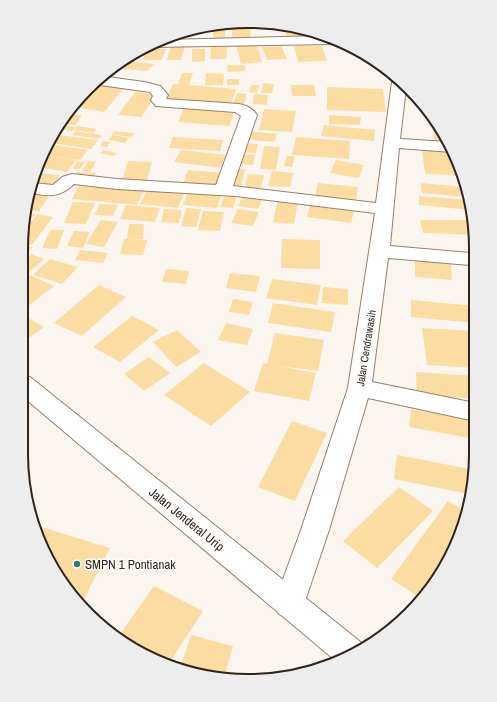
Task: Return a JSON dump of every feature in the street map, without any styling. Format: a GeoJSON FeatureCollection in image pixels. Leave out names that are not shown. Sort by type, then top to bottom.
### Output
{"type":"FeatureCollection","features":[{"type":"Feature","properties":{"kind":"street"},"geometry":{"type":"LineString","coordinates":[[168,44],[320,40]]}},
{"type":"Feature","properties":{"kind":"street"},"geometry":{"type":"LineString","coordinates":[[105,81],[144,86],[155,89],[161,95],[158,100],[160,103],[240,108],[248,113],[249,115],[223,190]]}},
{"type":"Feature","properties":{"kind":"street","name":"Jalan Cendrawasih"},"geometry":{"type":"LineString","coordinates":[[289,604],[315,530],[360,388],[380,251],[393,143],[398,87]]}},
{"type":"Feature","properties":{"kind":"street"},"geometry":{"type":"LineString","coordinates":[[393,143],[444,146]]}},
{"type":"Feature","properties":{"kind":"street"},"geometry":{"type":"LineString","coordinates":[[37,188],[56,190],[61,188],[67,180],[71,179],[117,184],[223,190],[328,201],[384,209]]}},
{"type":"Feature","properties":{"kind":"street"},"geometry":{"type":"LineString","coordinates":[[380,251],[469,259]]}},
{"type":"Feature","properties":{"kind":"street","name":"Jalan Jenderal Urip"},"geometry":{"type":"LineString","coordinates":[[28,388],[347,651]]}},
{"type":"Feature","properties":{"kind":"street"},"geometry":{"type":"LineString","coordinates":[[360,388],[469,411]]}},
{"type":"Feature","properties":{"kind":"building"},"geometry":{"type":"Polygon","coordinates":[[[232,28],[251,28],[250,38],[232,39],[232,28]]]}},
{"type":"Feature","properties":{"kind":"building"},"geometry":{"type":"Polygon","coordinates":[[[225,29],[225,38],[214,39],[213,31],[225,29]]]}},
{"type":"Feature","properties":{"kind":"building"},"geometry":{"type":"Polygon","coordinates":[[[285,31],[301,34],[301,36],[286,36],[285,31]]]}},
{"type":"Feature","properties":{"kind":"building"},"geometry":{"type":"Polygon","coordinates":[[[256,43],[262,62],[241,64],[236,44],[256,43]]]}},
{"type":"Feature","properties":{"kind":"building"},"geometry":{"type":"Polygon","coordinates":[[[171,46],[185,47],[181,60],[167,60],[171,46]]]}},
{"type":"Feature","properties":{"kind":"building"},"geometry":{"type":"Polygon","coordinates":[[[281,46],[287,59],[267,60],[262,47],[281,46]]]}},
{"type":"Feature","properties":{"kind":"building"},"geometry":{"type":"Polygon","coordinates":[[[294,46],[322,46],[327,61],[298,62],[294,46]]]}},
{"type":"Feature","properties":{"kind":"building"},"geometry":{"type":"Polygon","coordinates":[[[211,47],[227,47],[226,59],[210,59],[211,47]]]}},
{"type":"Feature","properties":{"kind":"building"},"geometry":{"type":"Polygon","coordinates":[[[157,48],[166,49],[162,60],[143,60],[145,54],[151,51],[157,48]]]}},
{"type":"Feature","properties":{"kind":"building"},"geometry":{"type":"Polygon","coordinates":[[[192,49],[205,49],[205,61],[192,62],[192,49]]]}},
{"type":"Feature","properties":{"kind":"building"},"geometry":{"type":"Polygon","coordinates":[[[132,61],[154,64],[147,71],[123,69],[125,66],[132,61]]]}},
{"type":"Feature","properties":{"kind":"building"},"geometry":{"type":"Polygon","coordinates":[[[227,65],[245,65],[246,71],[228,72],[227,65]]]}},
{"type":"Feature","properties":{"kind":"building"},"geometry":{"type":"Polygon","coordinates":[[[182,73],[193,73],[189,85],[236,89],[230,106],[165,101],[173,84],[178,84],[182,73]]]}},
{"type":"Feature","properties":{"kind":"building"},"geometry":{"type":"Polygon","coordinates":[[[206,73],[224,74],[223,85],[205,85],[206,73]]]}},
{"type":"Feature","properties":{"kind":"building"},"geometry":{"type":"Polygon","coordinates":[[[227,79],[239,79],[239,85],[227,85],[227,79]]]}},
{"type":"Feature","properties":{"kind":"building"},"geometry":{"type":"Polygon","coordinates":[[[263,83],[274,84],[272,93],[261,93],[263,83]]]}},
{"type":"Feature","properties":{"kind":"building"},"geometry":{"type":"Polygon","coordinates":[[[101,85],[124,88],[104,112],[79,108],[101,85]]]}},
{"type":"Feature","properties":{"kind":"building"},"geometry":{"type":"Polygon","coordinates":[[[251,85],[259,85],[257,93],[249,92],[251,85]]]}},
{"type":"Feature","properties":{"kind":"building"},"geometry":{"type":"Polygon","coordinates":[[[291,85],[314,85],[316,96],[292,96],[291,85]]]}},
{"type":"Feature","properties":{"kind":"building"},"geometry":{"type":"Polygon","coordinates":[[[327,87],[383,89],[386,112],[327,110],[327,87]]]}},
{"type":"Feature","properties":{"kind":"building"},"geometry":{"type":"Polygon","coordinates":[[[135,92],[157,95],[141,117],[118,115],[135,92]]]}},
{"type":"Feature","properties":{"kind":"building"},"geometry":{"type":"Polygon","coordinates":[[[237,93],[247,94],[244,104],[234,103],[237,93]]]}},
{"type":"Feature","properties":{"kind":"building"},"geometry":{"type":"Polygon","coordinates":[[[254,94],[268,95],[267,105],[253,104],[254,94]]]}},
{"type":"Feature","properties":{"kind":"building"},"geometry":{"type":"Polygon","coordinates":[[[184,108],[234,112],[229,126],[178,122],[184,108]]]}},
{"type":"Feature","properties":{"kind":"building"},"geometry":{"type":"Polygon","coordinates":[[[264,109],[296,111],[292,132],[259,130],[264,109]]]}},
{"type":"Feature","properties":{"kind":"building"},"geometry":{"type":"Polygon","coordinates":[[[74,114],[82,115],[75,125],[66,124],[74,114]]]}},
{"type":"Feature","properties":{"kind":"building"},"geometry":{"type":"Polygon","coordinates":[[[329,115],[361,117],[360,125],[329,124],[329,115]]]}},
{"type":"Feature","properties":{"kind":"building"},"geometry":{"type":"Polygon","coordinates":[[[324,125],[375,130],[374,141],[321,136],[324,125]]]}},
{"type":"Feature","properties":{"kind":"building"},"geometry":{"type":"Polygon","coordinates":[[[65,126],[76,127],[72,131],[63,130],[65,126]]]}},
{"type":"Feature","properties":{"kind":"building"},"geometry":{"type":"Polygon","coordinates":[[[77,126],[96,129],[93,133],[74,130],[77,126]]]}},
{"type":"Feature","properties":{"kind":"building"},"geometry":{"type":"Polygon","coordinates":[[[433,128],[441,142],[434,142],[433,128]]]}},
{"type":"Feature","properties":{"kind":"building"},"geometry":{"type":"Polygon","coordinates":[[[75,131],[102,135],[99,139],[72,135],[75,131]]]}},
{"type":"Feature","properties":{"kind":"building"},"geometry":{"type":"Polygon","coordinates":[[[114,131],[134,133],[131,137],[111,134],[114,131]]]}},
{"type":"Feature","properties":{"kind":"building"},"geometry":{"type":"Polygon","coordinates":[[[246,131],[277,134],[274,142],[242,139],[246,131]]]}},
{"type":"Feature","properties":{"kind":"building"},"geometry":{"type":"Polygon","coordinates":[[[60,135],[98,140],[91,149],[55,143],[60,135]]]}},
{"type":"Feature","properties":{"kind":"building"},"geometry":{"type":"Polygon","coordinates":[[[112,135],[129,138],[125,143],[108,140],[112,135]]]}},
{"type":"Feature","properties":{"kind":"building"},"geometry":{"type":"Polygon","coordinates":[[[173,137],[223,140],[220,151],[169,148],[173,137]]]}},
{"type":"Feature","properties":{"kind":"building"},"geometry":{"type":"Polygon","coordinates":[[[296,137],[350,141],[349,159],[292,155],[296,137]]]}},
{"type":"Feature","properties":{"kind":"building"},"geometry":{"type":"Polygon","coordinates":[[[103,141],[110,142],[107,147],[100,146],[103,141]]]}},
{"type":"Feature","properties":{"kind":"building"},"geometry":{"type":"Polygon","coordinates":[[[241,143],[258,144],[256,153],[239,152],[241,143]]]}},
{"type":"Feature","properties":{"kind":"building"},"geometry":{"type":"Polygon","coordinates":[[[54,145],[88,150],[80,160],[49,156],[54,145]]]}},
{"type":"Feature","properties":{"kind":"building"},"geometry":{"type":"Polygon","coordinates":[[[264,146],[280,147],[276,170],[260,169],[264,146]]]}},
{"type":"Feature","properties":{"kind":"building"},"geometry":{"type":"Polygon","coordinates":[[[103,150],[117,153],[114,156],[100,153],[103,150]]]}},
{"type":"Feature","properties":{"kind":"building"},"geometry":{"type":"Polygon","coordinates":[[[181,150],[227,155],[222,168],[174,162],[181,150]]]}},
{"type":"Feature","properties":{"kind":"building"},"geometry":{"type":"Polygon","coordinates":[[[422,150],[446,151],[456,175],[425,174],[422,150]]]}},
{"type":"Feature","properties":{"kind":"building"},"geometry":{"type":"Polygon","coordinates":[[[237,154],[255,155],[253,165],[235,164],[237,154]]]}},
{"type":"Feature","properties":{"kind":"building"},"geometry":{"type":"Polygon","coordinates":[[[49,156],[76,160],[67,172],[44,168],[49,156]]]}},
{"type":"Feature","properties":{"kind":"building"},"geometry":{"type":"Polygon","coordinates":[[[287,156],[295,156],[292,167],[284,166],[287,156]]]}},
{"type":"Feature","properties":{"kind":"building"},"geometry":{"type":"Polygon","coordinates":[[[336,160],[364,165],[359,178],[330,173],[336,160]]]}},
{"type":"Feature","properties":{"kind":"building"},"geometry":{"type":"Polygon","coordinates":[[[77,161],[85,162],[80,169],[73,169],[77,161]]]}},
{"type":"Feature","properties":{"kind":"building"},"geometry":{"type":"Polygon","coordinates":[[[88,161],[96,162],[90,172],[82,171],[88,161]]]}},
{"type":"Feature","properties":{"kind":"building"},"geometry":{"type":"Polygon","coordinates":[[[128,161],[152,162],[146,183],[122,182],[128,161]]]}},
{"type":"Feature","properties":{"kind":"building"},"geometry":{"type":"Polygon","coordinates":[[[234,168],[245,169],[241,188],[230,187],[234,168]]]}},
{"type":"Feature","properties":{"kind":"building"},"geometry":{"type":"Polygon","coordinates":[[[188,170],[225,173],[220,186],[183,183],[188,170]]]}},
{"type":"Feature","properties":{"kind":"building"},"geometry":{"type":"Polygon","coordinates":[[[272,171],[293,173],[290,187],[268,186],[272,171]]]}},
{"type":"Feature","properties":{"kind":"building"},"geometry":{"type":"Polygon","coordinates":[[[77,172],[96,173],[94,177],[75,175],[77,172]]]}},
{"type":"Feature","properties":{"kind":"building"},"geometry":{"type":"Polygon","coordinates":[[[42,173],[60,175],[54,184],[39,182],[42,173]]]}},
{"type":"Feature","properties":{"kind":"building"},"geometry":{"type":"Polygon","coordinates":[[[248,174],[264,175],[261,188],[245,187],[248,174]]]}},
{"type":"Feature","properties":{"kind":"building"},"geometry":{"type":"Polygon","coordinates":[[[81,182],[145,188],[137,205],[72,199],[81,182]]]}},
{"type":"Feature","properties":{"kind":"building"},"geometry":{"type":"Polygon","coordinates":[[[318,183],[358,187],[356,201],[315,196],[318,183]]]}},
{"type":"Feature","properties":{"kind":"building"},"geometry":{"type":"Polygon","coordinates":[[[421,183],[460,187],[463,197],[422,193],[421,183]]]}},
{"type":"Feature","properties":{"kind":"building"},"geometry":{"type":"Polygon","coordinates":[[[147,190],[184,193],[178,208],[140,204],[147,190]]]}},
{"type":"Feature","properties":{"kind":"building"},"geometry":{"type":"Polygon","coordinates":[[[189,190],[222,193],[217,208],[183,205],[189,190]]]}},
{"type":"Feature","properties":{"kind":"building"},"geometry":{"type":"Polygon","coordinates":[[[36,192],[51,193],[39,211],[31,210],[36,192]]]}},
{"type":"Feature","properties":{"kind":"building"},"geometry":{"type":"Polygon","coordinates":[[[226,193],[238,194],[233,208],[220,207],[226,193]]]}},
{"type":"Feature","properties":{"kind":"building"},"geometry":{"type":"Polygon","coordinates":[[[244,194],[264,196],[258,209],[238,206],[244,194]]]}},
{"type":"Feature","properties":{"kind":"building"},"geometry":{"type":"Polygon","coordinates":[[[419,196],[463,200],[466,209],[419,205],[419,196]]]}},
{"type":"Feature","properties":{"kind":"building"},"geometry":{"type":"Polygon","coordinates":[[[278,199],[298,201],[294,224],[273,222],[278,199]]]}},
{"type":"Feature","properties":{"kind":"building"},"geometry":{"type":"Polygon","coordinates":[[[311,201],[355,207],[351,223],[307,217],[311,201]]]}},
{"type":"Feature","properties":{"kind":"building"},"geometry":{"type":"Polygon","coordinates":[[[73,202],[95,203],[86,224],[64,223],[73,202]]]}},
{"type":"Feature","properties":{"kind":"building"},"geometry":{"type":"Polygon","coordinates":[[[100,204],[118,205],[113,216],[94,215],[100,204]]]}},
{"type":"Feature","properties":{"kind":"building"},"geometry":{"type":"Polygon","coordinates":[[[126,205],[160,208],[155,222],[120,219],[126,205]]]}},
{"type":"Feature","properties":{"kind":"building"},"geometry":{"type":"Polygon","coordinates":[[[186,208],[201,209],[196,227],[181,226],[186,208]]]}},
{"type":"Feature","properties":{"kind":"building"},"geometry":{"type":"Polygon","coordinates":[[[164,209],[182,210],[179,223],[161,222],[164,209]]]}},
{"type":"Feature","properties":{"kind":"building"},"geometry":{"type":"Polygon","coordinates":[[[238,209],[259,212],[253,226],[231,223],[238,209]]]}},
{"type":"Feature","properties":{"kind":"building"},"geometry":{"type":"Polygon","coordinates":[[[203,211],[224,212],[220,231],[198,230],[203,211]]]}},
{"type":"Feature","properties":{"kind":"building"},"geometry":{"type":"Polygon","coordinates":[[[31,213],[35,214],[30,221],[31,213]]]}},
{"type":"Feature","properties":{"kind":"building"},"geometry":{"type":"Polygon","coordinates":[[[37,214],[53,217],[32,245],[28,244],[29,224],[37,214]]]}},
{"type":"Feature","properties":{"kind":"building"},"geometry":{"type":"Polygon","coordinates":[[[101,220],[118,222],[104,247],[86,244],[101,220]]]}},
{"type":"Feature","properties":{"kind":"building"},"geometry":{"type":"Polygon","coordinates":[[[420,220],[467,220],[469,235],[423,233],[420,220]]]}},
{"type":"Feature","properties":{"kind":"building"},"geometry":{"type":"Polygon","coordinates":[[[129,224],[144,224],[143,239],[129,239],[147,240],[143,255],[120,254],[124,239],[127,239],[129,224]]]}},
{"type":"Feature","properties":{"kind":"building"},"geometry":{"type":"Polygon","coordinates":[[[50,230],[64,230],[57,249],[42,248],[50,230]]]}},
{"type":"Feature","properties":{"kind":"building"},"geometry":{"type":"Polygon","coordinates":[[[74,231],[90,232],[83,248],[67,246],[74,231]]]}},
{"type":"Feature","properties":{"kind":"building"},"geometry":{"type":"Polygon","coordinates":[[[282,239],[320,240],[320,269],[281,268],[282,239]]]}},
{"type":"Feature","properties":{"kind":"building"},"geometry":{"type":"Polygon","coordinates":[[[28,246],[33,247],[28,253],[28,246]]]}},
{"type":"Feature","properties":{"kind":"building"},"geometry":{"type":"Polygon","coordinates":[[[80,250],[108,253],[103,263],[75,260],[80,250]]]}},
{"type":"Feature","properties":{"kind":"building"},"geometry":{"type":"Polygon","coordinates":[[[31,254],[44,259],[28,273],[28,256],[31,254]]]}},
{"type":"Feature","properties":{"kind":"building"},"geometry":{"type":"Polygon","coordinates":[[[415,258],[451,262],[452,280],[415,277],[415,258]]]}},
{"type":"Feature","properties":{"kind":"building"},"geometry":{"type":"Polygon","coordinates":[[[50,259],[78,267],[62,284],[33,275],[50,259]]]}},
{"type":"Feature","properties":{"kind":"building"},"geometry":{"type":"Polygon","coordinates":[[[166,269],[189,271],[186,284],[162,282],[166,269]]]}},
{"type":"Feature","properties":{"kind":"building"},"geometry":{"type":"Polygon","coordinates":[[[230,273],[260,276],[256,292],[226,288],[230,273]]]}},
{"type":"Feature","properties":{"kind":"building"},"geometry":{"type":"Polygon","coordinates":[[[30,275],[54,286],[28,306],[28,277],[30,275]]]}},
{"type":"Feature","properties":{"kind":"building"},"geometry":{"type":"Polygon","coordinates":[[[272,279],[321,285],[317,305],[266,298],[272,279]]]}},
{"type":"Feature","properties":{"kind":"building"},"geometry":{"type":"Polygon","coordinates":[[[99,285],[126,297],[82,336],[54,323],[99,285]]]}},
{"type":"Feature","properties":{"kind":"building"},"geometry":{"type":"Polygon","coordinates":[[[323,287],[348,289],[348,305],[322,303],[323,287]]]}},
{"type":"Feature","properties":{"kind":"building"},"geometry":{"type":"Polygon","coordinates":[[[233,299],[253,302],[249,315],[229,312],[233,299]]]}},
{"type":"Feature","properties":{"kind":"building"},"geometry":{"type":"Polygon","coordinates":[[[411,300],[469,305],[469,322],[411,317],[411,300]]]}},
{"type":"Feature","properties":{"kind":"building"},"geometry":{"type":"Polygon","coordinates":[[[273,303],[335,312],[331,332],[268,323],[273,303]]]}},
{"type":"Feature","properties":{"kind":"building"},"geometry":{"type":"Polygon","coordinates":[[[132,316],[159,330],[120,362],[93,347],[132,316]]]}},
{"type":"Feature","properties":{"kind":"building"},"geometry":{"type":"Polygon","coordinates":[[[28,318],[44,327],[28,339],[28,318]]]}},
{"type":"Feature","properties":{"kind":"building"},"geometry":{"type":"Polygon","coordinates":[[[226,323],[253,329],[247,345],[218,340],[226,323]]]}},
{"type":"Feature","properties":{"kind":"building"},"geometry":{"type":"Polygon","coordinates":[[[422,328],[469,331],[469,368],[427,365],[422,328]]]}},
{"type":"Feature","properties":{"kind":"building"},"geometry":{"type":"Polygon","coordinates":[[[177,330],[201,352],[176,367],[153,342],[177,330]]]}},
{"type":"Feature","properties":{"kind":"building"},"geometry":{"type":"Polygon","coordinates":[[[275,333],[324,340],[318,371],[275,365],[316,373],[309,401],[254,391],[263,363],[267,364],[275,333]]]}},
{"type":"Feature","properties":{"kind":"building"},"geometry":{"type":"Polygon","coordinates":[[[149,357],[170,373],[144,391],[124,374],[149,357]]]}},
{"type":"Feature","properties":{"kind":"building"},"geometry":{"type":"Polygon","coordinates":[[[204,363],[250,392],[211,426],[164,395],[204,363]]]}},
{"type":"Feature","properties":{"kind":"building"},"geometry":{"type":"Polygon","coordinates":[[[416,372],[469,376],[469,398],[417,394],[416,372]]]}},
{"type":"Feature","properties":{"kind":"building"},"geometry":{"type":"Polygon","coordinates":[[[411,409],[469,420],[469,438],[409,427],[411,409]]]}},
{"type":"Feature","properties":{"kind":"building"},"geometry":{"type":"Polygon","coordinates":[[[292,421],[327,433],[295,501],[258,487],[292,421]]]}},
{"type":"Feature","properties":{"kind":"building"},"geometry":{"type":"Polygon","coordinates":[[[397,455],[469,469],[465,493],[394,479],[397,455]]]}},
{"type":"Feature","properties":{"kind":"building"},"geometry":{"type":"Polygon","coordinates":[[[399,487],[433,511],[377,568],[343,541],[399,487]]]}},
{"type":"Feature","properties":{"kind":"building"},"geometry":{"type":"Polygon","coordinates":[[[448,501],[462,509],[446,551],[438,567],[417,596],[391,579],[448,501]]]}},
{"type":"Feature","properties":{"kind":"building","name":"SMPN 1 Pontianak"},"geometry":{"type":"Polygon","coordinates":[[[41,527],[110,548],[84,600],[65,576],[51,551],[41,527]]]}},
{"type":"Feature","properties":{"kind":"building"},"geometry":{"type":"Polygon","coordinates":[[[154,586],[203,611],[171,660],[151,651],[121,633],[154,586]]]}},
{"type":"Feature","properties":{"kind":"building"},"geometry":{"type":"Polygon","coordinates":[[[191,635],[233,646],[226,673],[205,670],[182,663],[191,635]]]}},
{"type":"Feature","properties":{"kind":"place","name":"SMPN 1 Pontianak"},"geometry":{"type":"Point","coordinates":[77,564]}}]}
